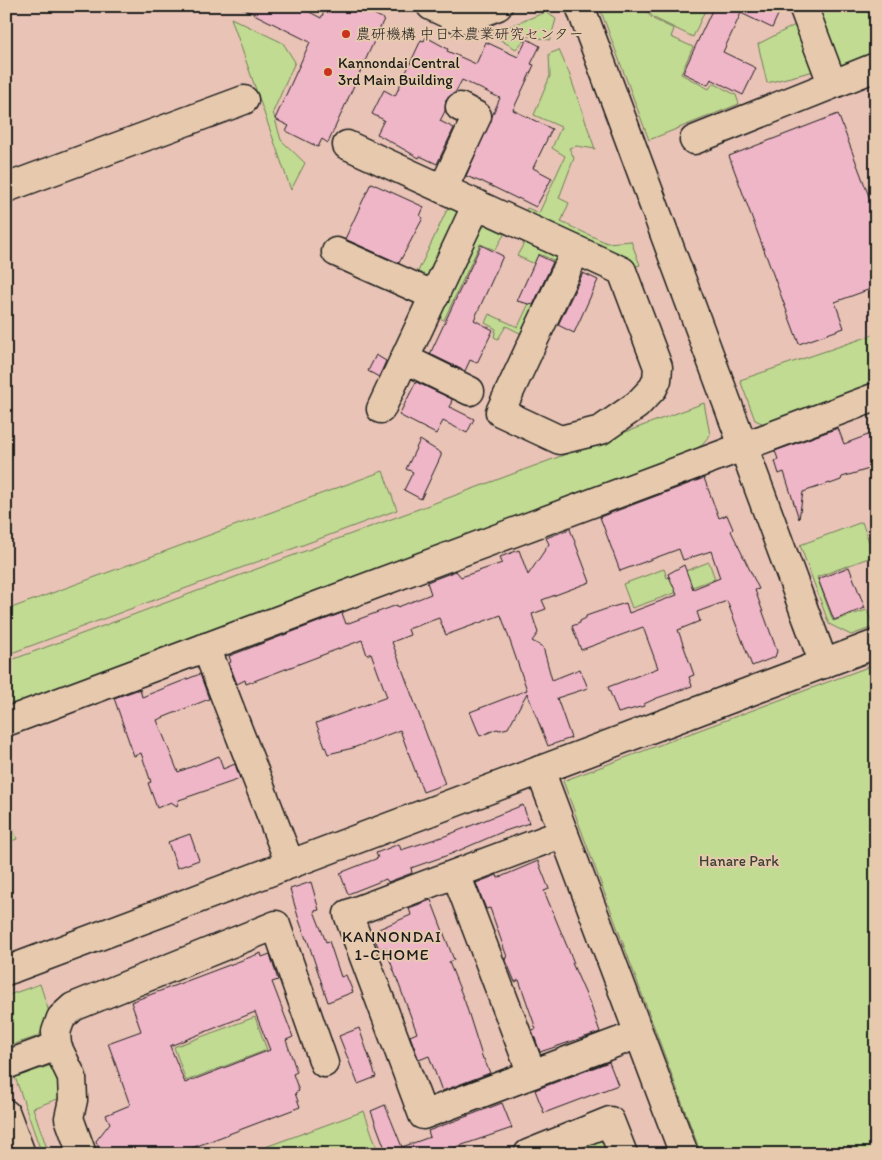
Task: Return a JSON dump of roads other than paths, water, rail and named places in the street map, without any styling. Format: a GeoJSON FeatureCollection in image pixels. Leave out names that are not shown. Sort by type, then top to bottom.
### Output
{"type":"FeatureCollection","features":[{"type":"Feature","properties":{"kind":"street"},"geometry":{"type":"LineString","coordinates":[[431,6],[460,19],[468,18],[498,6]]}},
{"type":"Feature","properties":{"kind":"street"},"geometry":{"type":"LineString","coordinates":[[580,6],[824,664]]}},
{"type":"Feature","properties":{"kind":"street"},"geometry":{"type":"LineString","coordinates":[[803,6],[832,84]]}},
{"type":"Feature","properties":{"kind":"street"},"geometry":{"type":"LineString","coordinates":[[694,140],[876,67]]}},
{"type":"Feature","properties":{"kind":"street"},"geometry":{"type":"LineString","coordinates":[[6,188],[244,100]]}},
{"type":"Feature","properties":{"kind":"street"},"geometry":{"type":"LineString","coordinates":[[443,189],[477,116],[460,107]]}},
{"type":"Feature","properties":{"kind":"street"},"geometry":{"type":"LineString","coordinates":[[347,145],[622,271],[658,368],[653,388],[637,405],[602,430],[560,440],[500,412],[576,250]]}},
{"type":"Feature","properties":{"kind":"street"},"geometry":{"type":"LineString","coordinates":[[381,409],[477,204]]}},
{"type":"Feature","properties":{"kind":"street"},"geometry":{"type":"LineString","coordinates":[[336,252],[435,296]]}},
{"type":"Feature","properties":{"kind":"street"},"geometry":{"type":"LineString","coordinates":[[405,360],[470,391]]}},
{"type":"Feature","properties":{"kind":"street"},"geometry":{"type":"LineString","coordinates":[[6,722],[876,397]]}},
{"type":"Feature","properties":{"kind":"street"},"geometry":{"type":"LineString","coordinates":[[6,971],[876,644]]}},
{"type":"Feature","properties":{"kind":"street"},"geometry":{"type":"LineString","coordinates":[[206,647],[290,864]]}},
{"type":"Feature","properties":{"kind":"street"},"geometry":{"type":"LineString","coordinates":[[540,770],[684,1154]]}},
{"type":"Feature","properties":{"kind":"street"},"geometry":{"type":"LineString","coordinates":[[564,833],[348,914],[423,1115],[639,1034]]}},
{"type":"Feature","properties":{"kind":"street"},"geometry":{"type":"LineString","coordinates":[[456,874],[532,1074]]}},
{"type":"Feature","properties":{"kind":"street"},"geometry":{"type":"LineString","coordinates":[[82,1154],[69,1118],[73,1100],[72,1077],[57,1046],[56,1032],[61,1018],[73,1007],[276,925],[324,1063]]}},
{"type":"Feature","properties":{"kind":"street"},"geometry":{"type":"LineString","coordinates":[[6,1065],[57,1046]]}},
{"type":"Feature","properties":{"kind":"street"},"geometry":{"type":"LineString","coordinates":[[6,1114],[21,1154]]}},
{"type":"Feature","properties":{"kind":"street"},"geometry":{"type":"LineString","coordinates":[[528,1154],[610,1121],[623,1154]]}},
{"type":"Feature","properties":{"kind":"place","name":"農研機構 中日本農業研究センター"},"geometry":{"type":"Point","coordinates":[346,34]}},
{"type":"Feature","properties":{"kind":"place","name":"Kannondai Central 3rd Main Building"},"geometry":{"type":"Point","coordinates":[328,72]}},
{"type":"Feature","properties":{"kind":"district","name":"KANNONDAI 1-CHOME"},"geometry":{"type":"Point","coordinates":[392,945]}},
{"type":"Feature","properties":{"kind":"park label","name":"Hanare Park"},"geometry":{"type":"Point","coordinates":[739,861]}}]}
